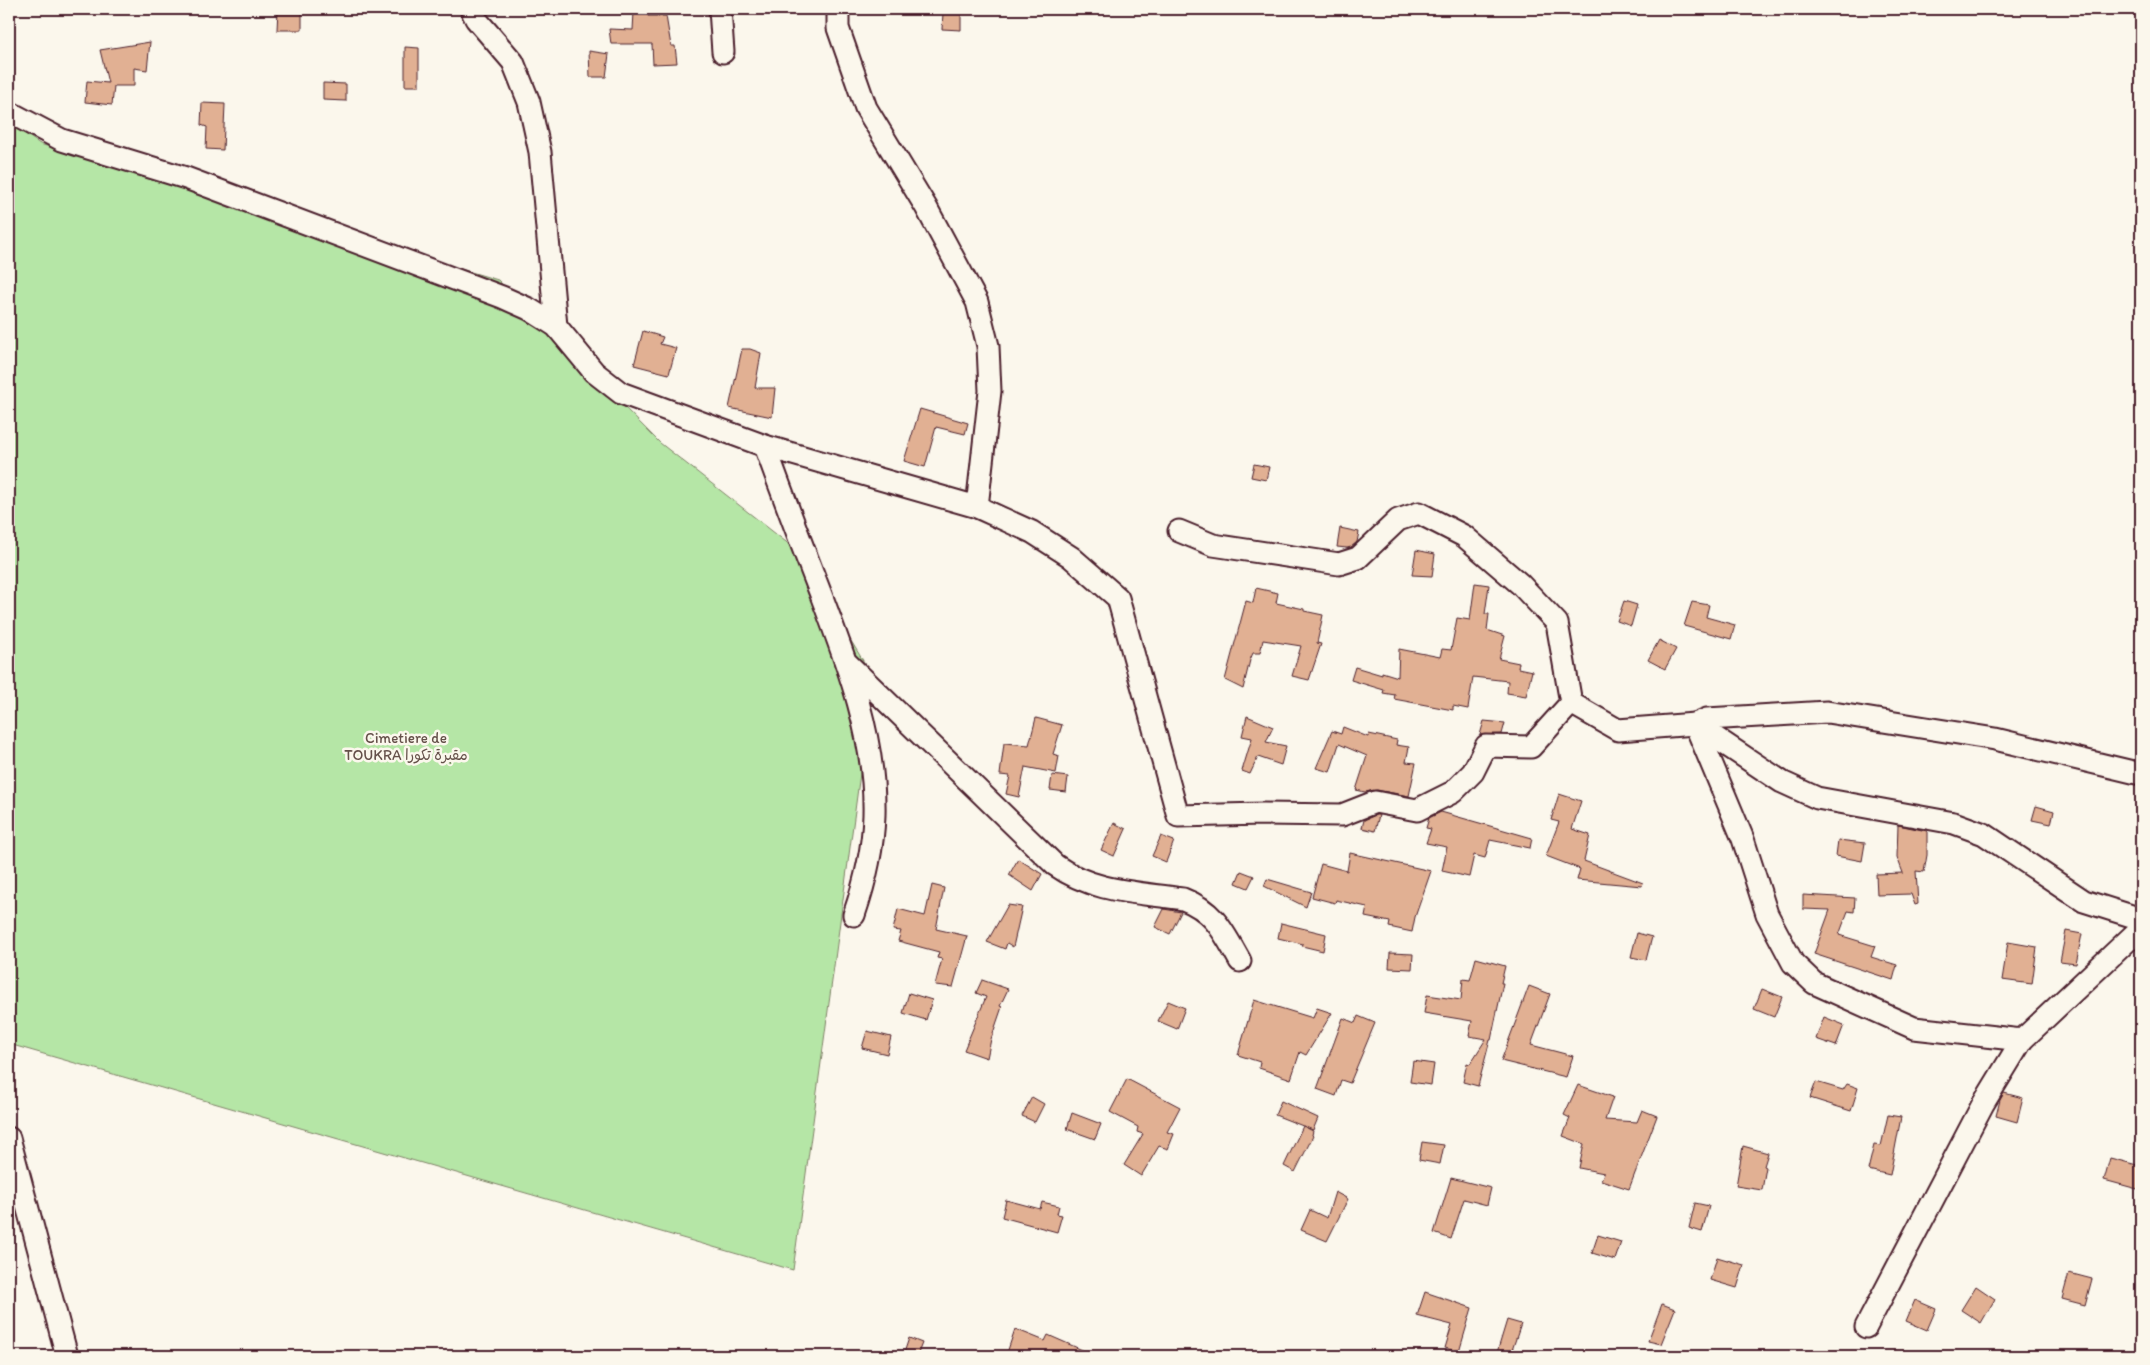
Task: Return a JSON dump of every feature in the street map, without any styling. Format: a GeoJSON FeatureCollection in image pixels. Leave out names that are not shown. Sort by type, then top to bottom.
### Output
{"type":"FeatureCollection","features":[{"type":"Feature","properties":{"kind":"street"},"geometry":{"type":"LineString","coordinates":[[471,9],[476,19],[512,62],[529,102],[540,152],[556,326]]}},
{"type":"Feature","properties":{"kind":"street"},"geometry":{"type":"LineString","coordinates":[[720,9],[723,52]]}},
{"type":"Feature","properties":{"kind":"street"},"geometry":{"type":"LineString","coordinates":[[838,9],[838,28],[866,108],[926,207],[977,302],[988,346],[990,391],[977,507]]}},
{"type":"Feature","properties":{"kind":"street"},"geometry":{"type":"LineString","coordinates":[[9,112],[62,140],[186,178],[502,297],[529,309],[556,326],[594,372],[621,393],[765,446],[977,507],[1040,537],[1071,558],[1118,598],[1178,816],[1342,815],[1375,802],[1417,810],[1453,792],[1473,772],[1486,746],[1531,747],[1571,703]]}},
{"type":"Feature","properties":{"kind":"street"},"geometry":{"type":"LineString","coordinates":[[765,446],[848,664],[866,738],[873,789],[872,841],[866,874],[854,916]]}},
{"type":"Feature","properties":{"kind":"street"},"geometry":{"type":"LineString","coordinates":[[1179,531],[1213,544],[1339,564],[1358,558],[1398,520],[1418,513],[1464,536],[1520,584],[1557,623],[1571,703]]}},
{"type":"Feature","properties":{"kind":"street"},"geometry":{"type":"LineString","coordinates":[[848,664],[1055,865],[1068,875],[1098,887],[1183,899],[1196,904],[1207,911],[1216,921],[1240,961]]}},
{"type":"Feature","properties":{"kind":"street"},"geometry":{"type":"LineString","coordinates":[[1571,703],[1618,730],[1695,724],[1707,718],[1827,712],[1995,739],[2141,774]]}},
{"type":"Feature","properties":{"kind":"street"},"geometry":{"type":"LineString","coordinates":[[1695,724],[1782,782],[1816,798],[1954,823],[1984,834],[2084,902],[2141,919]]}},
{"type":"Feature","properties":{"kind":"street"},"geometry":{"type":"LineString","coordinates":[[1695,724],[1743,839],[1767,914],[1793,963],[1814,983],[1914,1028],[2022,1040]]}},
{"type":"Feature","properties":{"kind":"street"},"geometry":{"type":"LineString","coordinates":[[1866,1327],[1983,1104],[2022,1040],[2141,928]]}},
{"type":"Feature","properties":{"kind":"street"},"geometry":{"type":"LineString","coordinates":[[9,1138],[67,1356]]}},
{"type":"Feature","properties":{"kind":"green space","name":"Cimetiere de TOUKRA مقبرة تكورا"},"geometry":{"type":"Polygon","coordinates":[[[9,123],[40,144],[498,280],[660,443],[795,549],[873,677],[793,1270],[9,1044],[9,123]]]}},
{"type":"Feature","properties":{"kind":"building"},"geometry":{"type":"Polygon","coordinates":[[[278,9],[302,9],[302,30],[277,30],[278,9]]]}},
{"type":"Feature","properties":{"kind":"building"},"geometry":{"type":"Polygon","coordinates":[[[648,11],[648,16],[666,16],[671,46],[675,46],[677,63],[653,64],[652,44],[611,44],[609,29],[633,30],[634,12],[648,11]]]}},
{"type":"Feature","properties":{"kind":"building"},"geometry":{"type":"Polygon","coordinates":[[[943,13],[961,14],[961,30],[942,29],[943,13]]]}},
{"type":"Feature","properties":{"kind":"building"},"geometry":{"type":"Polygon","coordinates":[[[150,42],[147,70],[134,68],[134,86],[114,86],[112,105],[85,102],[87,81],[108,83],[100,50],[150,42]]]}},
{"type":"Feature","properties":{"kind":"building"},"geometry":{"type":"Polygon","coordinates":[[[405,47],[419,48],[419,86],[405,86],[405,47]]]}},
{"type":"Feature","properties":{"kind":"building"},"geometry":{"type":"Polygon","coordinates":[[[589,51],[609,54],[606,77],[590,77],[589,51]]]}},
{"type":"Feature","properties":{"kind":"building"},"geometry":{"type":"Polygon","coordinates":[[[323,83],[346,84],[346,101],[323,100],[323,83]]]}},
{"type":"Feature","properties":{"kind":"building"},"geometry":{"type":"Polygon","coordinates":[[[202,103],[225,104],[223,150],[206,149],[207,127],[201,125],[202,103]]]}},
{"type":"Feature","properties":{"kind":"building"},"geometry":{"type":"Polygon","coordinates":[[[643,331],[663,337],[660,344],[676,348],[669,374],[634,365],[643,331]]]}},
{"type":"Feature","properties":{"kind":"building"},"geometry":{"type":"Polygon","coordinates":[[[742,349],[750,349],[761,353],[755,388],[775,388],[772,417],[729,408],[742,349]]]}},
{"type":"Feature","properties":{"kind":"building"},"geometry":{"type":"Polygon","coordinates":[[[920,409],[968,423],[965,434],[936,427],[925,467],[904,461],[920,409]]]}},
{"type":"Feature","properties":{"kind":"building"},"geometry":{"type":"Polygon","coordinates":[[[1254,464],[1269,467],[1266,480],[1251,477],[1254,464]]]}},
{"type":"Feature","properties":{"kind":"building"},"geometry":{"type":"Polygon","coordinates":[[[1340,528],[1359,532],[1357,542],[1347,548],[1337,547],[1340,528]]]}},
{"type":"Feature","properties":{"kind":"building"},"geometry":{"type":"Polygon","coordinates":[[[1416,550],[1435,554],[1432,576],[1412,575],[1416,550]]]}},
{"type":"Feature","properties":{"kind":"building"},"geometry":{"type":"Polygon","coordinates":[[[1475,583],[1489,585],[1485,614],[1489,614],[1487,630],[1505,636],[1499,659],[1519,663],[1518,668],[1532,671],[1526,696],[1507,693],[1508,681],[1473,677],[1468,709],[1453,706],[1453,710],[1394,699],[1395,695],[1383,693],[1384,690],[1351,680],[1355,667],[1382,675],[1382,672],[1398,677],[1399,649],[1440,657],[1442,649],[1451,650],[1457,618],[1470,620],[1475,583]]]}},
{"type":"Feature","properties":{"kind":"building"},"geometry":{"type":"Polygon","coordinates":[[[1256,588],[1278,593],[1276,603],[1323,615],[1317,643],[1321,644],[1309,680],[1292,676],[1301,646],[1263,640],[1260,653],[1253,653],[1250,660],[1243,689],[1225,680],[1246,601],[1253,603],[1256,588]]]}},
{"type":"Feature","properties":{"kind":"building"},"geometry":{"type":"Polygon","coordinates":[[[1624,601],[1637,605],[1631,626],[1617,621],[1624,601]]]}},
{"type":"Feature","properties":{"kind":"building"},"geometry":{"type":"Polygon","coordinates":[[[1692,602],[1709,605],[1706,617],[1735,625],[1731,639],[1684,626],[1692,602]]]}},
{"type":"Feature","properties":{"kind":"building"},"geometry":{"type":"Polygon","coordinates":[[[1659,640],[1676,649],[1665,669],[1648,660],[1659,640]]]}},
{"type":"Feature","properties":{"kind":"building"},"geometry":{"type":"Polygon","coordinates":[[[1247,716],[1273,727],[1266,742],[1286,746],[1281,765],[1258,757],[1250,774],[1242,771],[1252,738],[1242,736],[1247,716]]]}},
{"type":"Feature","properties":{"kind":"building"},"geometry":{"type":"Polygon","coordinates":[[[1036,718],[1062,725],[1053,754],[1059,756],[1056,773],[1025,767],[1019,797],[1006,794],[1010,776],[1000,775],[1004,743],[1029,745],[1036,718]]]}},
{"type":"Feature","properties":{"kind":"building"},"geometry":{"type":"Polygon","coordinates":[[[1484,721],[1505,723],[1502,734],[1480,735],[1484,721]]]}},
{"type":"Feature","properties":{"kind":"building"},"geometry":{"type":"Polygon","coordinates":[[[1343,727],[1368,737],[1369,734],[1397,740],[1396,745],[1409,747],[1406,762],[1416,763],[1409,796],[1377,790],[1365,792],[1356,790],[1367,756],[1339,744],[1330,772],[1316,768],[1332,731],[1341,734],[1343,727]]]}},
{"type":"Feature","properties":{"kind":"building"},"geometry":{"type":"Polygon","coordinates":[[[1052,775],[1068,777],[1066,792],[1050,790],[1052,775]]]}},
{"type":"Feature","properties":{"kind":"building"},"geometry":{"type":"Polygon","coordinates":[[[1559,794],[1581,801],[1572,829],[1590,835],[1584,861],[1643,883],[1642,886],[1577,880],[1580,869],[1546,856],[1559,822],[1551,820],[1559,794]]]}},
{"type":"Feature","properties":{"kind":"building"},"geometry":{"type":"Polygon","coordinates":[[[2036,806],[2054,811],[2051,824],[2032,820],[2036,806]]]}},
{"type":"Feature","properties":{"kind":"building"},"geometry":{"type":"Polygon","coordinates":[[[1441,812],[1532,838],[1530,848],[1490,840],[1485,858],[1474,855],[1469,877],[1442,871],[1447,847],[1426,843],[1431,829],[1426,828],[1429,818],[1441,812]]]}},
{"type":"Feature","properties":{"kind":"building"},"geometry":{"type":"Polygon","coordinates":[[[1379,815],[1375,831],[1362,828],[1364,820],[1379,815]]]}},
{"type":"Feature","properties":{"kind":"building"},"geometry":{"type":"Polygon","coordinates":[[[1114,823],[1126,829],[1114,856],[1101,850],[1114,823]]]}},
{"type":"Feature","properties":{"kind":"building"},"geometry":{"type":"Polygon","coordinates":[[[1898,825],[1927,831],[1927,855],[1924,872],[1916,871],[1918,904],[1915,905],[1911,894],[1877,895],[1876,874],[1903,873],[1897,857],[1898,825]]]}},
{"type":"Feature","properties":{"kind":"building"},"geometry":{"type":"Polygon","coordinates":[[[1161,836],[1174,841],[1166,862],[1152,856],[1161,836]]]}},
{"type":"Feature","properties":{"kind":"building"},"geometry":{"type":"Polygon","coordinates":[[[1838,840],[1865,843],[1862,861],[1836,856],[1838,840]]]}},
{"type":"Feature","properties":{"kind":"building"},"geometry":{"type":"Polygon","coordinates":[[[1350,853],[1431,871],[1415,917],[1412,932],[1389,927],[1390,922],[1365,917],[1367,907],[1336,900],[1335,903],[1312,897],[1321,864],[1347,871],[1350,853]]]}},
{"type":"Feature","properties":{"kind":"building"},"geometry":{"type":"Polygon","coordinates":[[[1018,859],[1042,874],[1033,891],[1009,875],[1018,859]]]}},
{"type":"Feature","properties":{"kind":"building"},"geometry":{"type":"Polygon","coordinates":[[[1241,871],[1254,876],[1248,888],[1236,883],[1241,871]]]}},
{"type":"Feature","properties":{"kind":"building"},"geometry":{"type":"Polygon","coordinates":[[[1267,879],[1311,892],[1306,907],[1264,886],[1267,879]]]}},
{"type":"Feature","properties":{"kind":"building"},"geometry":{"type":"Polygon","coordinates":[[[932,885],[944,888],[936,929],[967,936],[953,987],[935,985],[942,959],[937,958],[939,952],[898,941],[901,931],[893,930],[898,909],[925,916],[932,885]]]}},
{"type":"Feature","properties":{"kind":"building"},"geometry":{"type":"Polygon","coordinates":[[[1803,895],[1855,898],[1854,912],[1848,911],[1839,935],[1875,946],[1871,957],[1897,965],[1893,980],[1814,954],[1830,910],[1803,909],[1803,895]]]}},
{"type":"Feature","properties":{"kind":"building"},"geometry":{"type":"Polygon","coordinates":[[[1008,905],[1022,907],[1013,947],[1007,943],[1005,949],[987,942],[1008,905]]]}},
{"type":"Feature","properties":{"kind":"building"},"geometry":{"type":"Polygon","coordinates":[[[1164,909],[1181,912],[1170,934],[1155,927],[1164,909]]]}},
{"type":"Feature","properties":{"kind":"building"},"geometry":{"type":"Polygon","coordinates":[[[1281,923],[1326,934],[1323,951],[1278,938],[1281,923]]]}},
{"type":"Feature","properties":{"kind":"building"},"geometry":{"type":"Polygon","coordinates":[[[2066,931],[2082,934],[2076,964],[2060,962],[2066,931]]]}},
{"type":"Feature","properties":{"kind":"building"},"geometry":{"type":"Polygon","coordinates":[[[1637,933],[1652,937],[1646,960],[1631,957],[1637,933]]]}},
{"type":"Feature","properties":{"kind":"building"},"geometry":{"type":"Polygon","coordinates":[[[2008,942],[2037,947],[2032,984],[2002,980],[2008,942]]]}},
{"type":"Feature","properties":{"kind":"building"},"geometry":{"type":"Polygon","coordinates":[[[1390,953],[1413,954],[1412,969],[1389,968],[1390,953]]]}},
{"type":"Feature","properties":{"kind":"building"},"geometry":{"type":"Polygon","coordinates":[[[1476,958],[1505,966],[1491,1040],[1478,1086],[1463,1082],[1467,1063],[1470,1064],[1486,1039],[1469,1036],[1472,1021],[1424,1013],[1427,995],[1461,1000],[1463,979],[1470,980],[1476,958]]]}},
{"type":"Feature","properties":{"kind":"building"},"geometry":{"type":"Polygon","coordinates":[[[982,980],[1008,989],[1000,1006],[1002,1007],[991,1039],[987,1058],[964,1050],[986,997],[976,993],[982,980]]]}},
{"type":"Feature","properties":{"kind":"building"},"geometry":{"type":"Polygon","coordinates":[[[1529,986],[1550,994],[1531,1045],[1573,1056],[1566,1077],[1501,1061],[1529,986]]]}},
{"type":"Feature","properties":{"kind":"building"},"geometry":{"type":"Polygon","coordinates":[[[1762,989],[1782,997],[1774,1017],[1754,1009],[1762,989]]]}},
{"type":"Feature","properties":{"kind":"building"},"geometry":{"type":"Polygon","coordinates":[[[909,993],[932,1000],[926,1020],[903,1013],[909,993]]]}},
{"type":"Feature","properties":{"kind":"building"},"geometry":{"type":"Polygon","coordinates":[[[1254,1000],[1313,1018],[1317,1008],[1332,1013],[1306,1055],[1300,1052],[1291,1079],[1259,1068],[1260,1062],[1238,1055],[1254,1000]]]}},
{"type":"Feature","properties":{"kind":"building"},"geometry":{"type":"Polygon","coordinates":[[[1168,1001],[1185,1008],[1177,1029],[1158,1021],[1168,1001]]]}},
{"type":"Feature","properties":{"kind":"building"},"geometry":{"type":"Polygon","coordinates":[[[1358,1016],[1375,1023],[1350,1083],[1341,1080],[1336,1096],[1317,1089],[1343,1018],[1355,1023],[1358,1016]]]}},
{"type":"Feature","properties":{"kind":"building"},"geometry":{"type":"Polygon","coordinates":[[[1824,1017],[1844,1025],[1836,1046],[1816,1039],[1824,1017]]]}},
{"type":"Feature","properties":{"kind":"building"},"geometry":{"type":"Polygon","coordinates":[[[867,1031],[891,1037],[887,1054],[862,1048],[867,1031]]]}},
{"type":"Feature","properties":{"kind":"building"},"geometry":{"type":"Polygon","coordinates":[[[1413,1061],[1434,1064],[1431,1085],[1410,1082],[1413,1061]]]}},
{"type":"Feature","properties":{"kind":"building"},"geometry":{"type":"Polygon","coordinates":[[[1127,1079],[1180,1107],[1167,1132],[1174,1134],[1168,1149],[1159,1146],[1141,1176],[1124,1165],[1143,1134],[1137,1132],[1138,1127],[1110,1112],[1127,1079]]]}},
{"type":"Feature","properties":{"kind":"building"},"geometry":{"type":"Polygon","coordinates":[[[1816,1082],[1843,1090],[1847,1084],[1858,1088],[1851,1111],[1810,1098],[1816,1082]]]}},
{"type":"Feature","properties":{"kind":"building"},"geometry":{"type":"Polygon","coordinates":[[[1578,1085],[1613,1097],[1605,1120],[1637,1122],[1642,1110],[1657,1116],[1629,1189],[1601,1180],[1604,1173],[1579,1168],[1584,1144],[1563,1136],[1570,1118],[1564,1115],[1578,1085]]]}},
{"type":"Feature","properties":{"kind":"building"},"geometry":{"type":"Polygon","coordinates":[[[2004,1093],[2023,1098],[2017,1122],[1996,1116],[2004,1093]]]}},
{"type":"Feature","properties":{"kind":"building"},"geometry":{"type":"Polygon","coordinates":[[[1032,1097],[1044,1104],[1035,1122],[1022,1116],[1032,1097]]]}},
{"type":"Feature","properties":{"kind":"building"},"geometry":{"type":"Polygon","coordinates":[[[1281,1101],[1318,1118],[1313,1130],[1275,1115],[1281,1101]]]}},
{"type":"Feature","properties":{"kind":"building"},"geometry":{"type":"Polygon","coordinates":[[[1072,1113],[1101,1124],[1095,1139],[1067,1129],[1072,1113]]]}},
{"type":"Feature","properties":{"kind":"building"},"geometry":{"type":"Polygon","coordinates":[[[1888,1115],[1901,1117],[1890,1175],[1868,1170],[1874,1145],[1881,1146],[1888,1115]]]}},
{"type":"Feature","properties":{"kind":"building"},"geometry":{"type":"Polygon","coordinates":[[[1303,1126],[1313,1131],[1313,1136],[1295,1172],[1284,1166],[1303,1126]]]}},
{"type":"Feature","properties":{"kind":"building"},"geometry":{"type":"Polygon","coordinates":[[[1422,1142],[1444,1145],[1440,1164],[1419,1160],[1422,1142]]]}},
{"type":"Feature","properties":{"kind":"building"},"geometry":{"type":"Polygon","coordinates":[[[1743,1146],[1768,1153],[1764,1166],[1766,1167],[1762,1190],[1736,1186],[1743,1146]]]}},
{"type":"Feature","properties":{"kind":"building"},"geometry":{"type":"Polygon","coordinates":[[[2110,1158],[2141,1166],[2141,1190],[2104,1180],[2110,1158]]]}},
{"type":"Feature","properties":{"kind":"building"},"geometry":{"type":"Polygon","coordinates":[[[1451,1178],[1491,1188],[1487,1205],[1464,1199],[1451,1239],[1434,1233],[1451,1178]]]}},
{"type":"Feature","properties":{"kind":"building"},"geometry":{"type":"Polygon","coordinates":[[[1335,1192],[1348,1199],[1327,1241],[1301,1230],[1310,1210],[1327,1218],[1335,1192]]]}},
{"type":"Feature","properties":{"kind":"building"},"geometry":{"type":"Polygon","coordinates":[[[1006,1200],[1040,1209],[1042,1202],[1059,1206],[1057,1214],[1062,1215],[1057,1232],[1002,1217],[1006,1200]]]}},
{"type":"Feature","properties":{"kind":"building"},"geometry":{"type":"Polygon","coordinates":[[[1695,1203],[1709,1206],[1702,1232],[1689,1228],[1695,1203]]]}},
{"type":"Feature","properties":{"kind":"building"},"geometry":{"type":"Polygon","coordinates":[[[1598,1235],[1621,1242],[1615,1260],[1592,1253],[1598,1235]]]}},
{"type":"Feature","properties":{"kind":"building"},"geometry":{"type":"Polygon","coordinates":[[[1717,1257],[1744,1265],[1737,1288],[1710,1280],[1717,1257]]]}},
{"type":"Feature","properties":{"kind":"building"},"geometry":{"type":"Polygon","coordinates":[[[2069,1273],[2092,1279],[2085,1305],[2062,1299],[2069,1273]]]}},
{"type":"Feature","properties":{"kind":"building"},"geometry":{"type":"Polygon","coordinates":[[[1976,1286],[1995,1299],[1981,1323],[1961,1310],[1976,1286]]]}},
{"type":"Feature","properties":{"kind":"building"},"geometry":{"type":"Polygon","coordinates":[[[1425,1292],[1472,1308],[1459,1352],[1445,1348],[1452,1325],[1417,1316],[1425,1292]]]}},
{"type":"Feature","properties":{"kind":"building"},"geometry":{"type":"Polygon","coordinates":[[[1915,1300],[1936,1309],[1927,1330],[1906,1321],[1915,1300]]]}},
{"type":"Feature","properties":{"kind":"building"},"geometry":{"type":"Polygon","coordinates":[[[1662,1304],[1675,1309],[1661,1344],[1648,1341],[1662,1304]]]}},
{"type":"Feature","properties":{"kind":"building"},"geometry":{"type":"Polygon","coordinates":[[[1507,1320],[1521,1324],[1510,1356],[1496,1356],[1507,1320]]]}},
{"type":"Feature","properties":{"kind":"building"},"geometry":{"type":"Polygon","coordinates":[[[1015,1329],[1045,1341],[1048,1335],[1096,1356],[1006,1356],[1015,1329]]]}},
{"type":"Feature","properties":{"kind":"building"},"geometry":{"type":"Polygon","coordinates":[[[909,1338],[922,1343],[917,1356],[903,1356],[909,1338]]]}}]}
